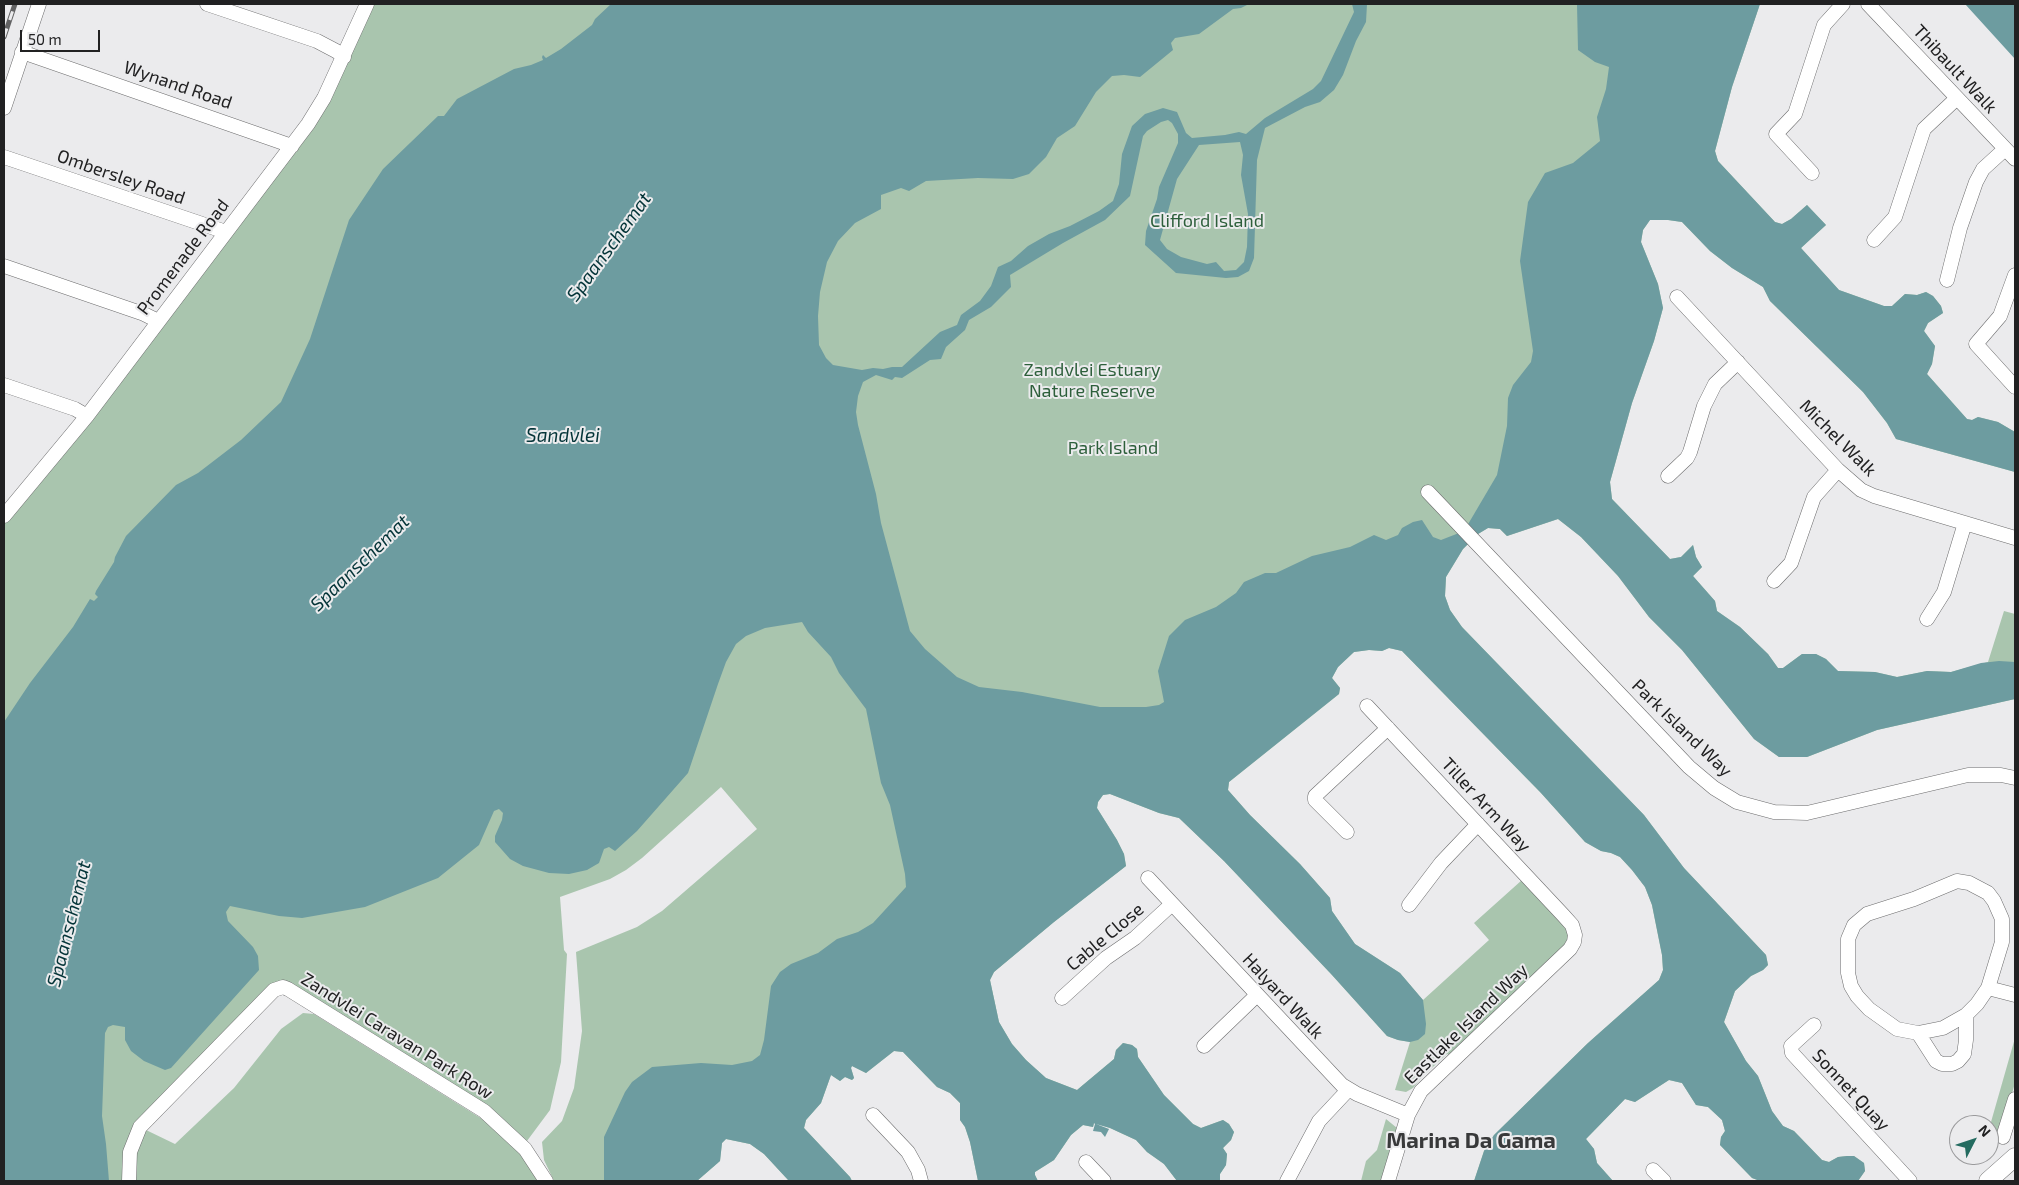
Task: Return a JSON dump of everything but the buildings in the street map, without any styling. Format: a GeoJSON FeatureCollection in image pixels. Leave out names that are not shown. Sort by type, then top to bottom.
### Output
{"type":"FeatureCollection","features":[{"type":"Feature","properties":{"kind":"main road"},"geometry":{"type":"LineString","coordinates":[[1988,1181],[2015,1157]]}},
{"type":"Feature","properties":{"kind":"street"},"geometry":{"type":"LineString","coordinates":[[4,108],[39,4]]}},
{"type":"Feature","properties":{"kind":"street"},"geometry":{"type":"LineString","coordinates":[[207,4],[317,41],[344,57]]}},
{"type":"Feature","properties":{"kind":"street","name":"Promenade Road"},"geometry":{"type":"LineString","coordinates":[[4,514],[86,416],[292,146],[318,108],[344,57],[366,4]]}},
{"type":"Feature","properties":{"kind":"street"},"geometry":{"type":"LineString","coordinates":[[1812,173],[1776,134],[1795,114],[1824,25],[1843,4]]}},
{"type":"Feature","properties":{"kind":"street","name":"Thibault Walk"},"geometry":{"type":"LineString","coordinates":[[1868,4],[2010,154]]}},
{"type":"Feature","properties":{"kind":"street","name":"Wynand Road"},"geometry":{"type":"LineString","coordinates":[[22,52],[292,146]]}},
{"type":"Feature","properties":{"kind":"street"},"geometry":{"type":"LineString","coordinates":[[1874,240],[1895,217],[1924,129],[1957,98]]}},
{"type":"Feature","properties":{"kind":"street"},"geometry":{"type":"LineString","coordinates":[[1947,280],[1960,228],[1976,182],[1983,170],[2010,154]]}},
{"type":"Feature","properties":{"kind":"street","name":"Ombersley Road"},"geometry":{"type":"LineString","coordinates":[[4,157],[226,232]]}},
{"type":"Feature","properties":{"kind":"street"},"geometry":{"type":"LineString","coordinates":[[4,266],[144,314],[158,321]]}},
{"type":"Feature","properties":{"kind":"street"},"geometry":{"type":"LineString","coordinates":[[2015,275],[2000,316],[1976,344],[2015,386]]}},
{"type":"Feature","properties":{"kind":"street","name":"Michel Walk"},"geometry":{"type":"LineString","coordinates":[[1678,296],[1838,470],[1869,495],[2015,538]]}},
{"type":"Feature","properties":{"kind":"street"},"geometry":{"type":"LineString","coordinates":[[1668,476],[1687,458],[1690,452],[1710,392],[1715,384],[1738,362]]}},
{"type":"Feature","properties":{"kind":"street"},"geometry":{"type":"LineString","coordinates":[[4,385],[76,409],[86,416]]}},
{"type":"Feature","properties":{"kind":"street"},"geometry":{"type":"LineString","coordinates":[[1774,581],[1792,563],[1814,497],[1838,470]]}},
{"type":"Feature","properties":{"kind":"street","name":"Park Island Way"},"geometry":{"type":"LineString","coordinates":[[1428,492],[1689,767],[1714,788],[1737,802],[1774,812],[1808,812],[1968,775],[2001,775],[2015,778]]}},
{"type":"Feature","properties":{"kind":"street"},"geometry":{"type":"LineString","coordinates":[[1927,619],[1944,592],[1965,523]]}},
{"type":"Feature","properties":{"kind":"street","name":"Tiller Arm Way"},"geometry":{"type":"LineString","coordinates":[[1367,706],[1563,915],[1572,925],[1575,932]]}},
{"type":"Feature","properties":{"kind":"street"},"geometry":{"type":"LineString","coordinates":[[1346,832],[1315,800],[1316,794],[1388,728]]}},
{"type":"Feature","properties":{"kind":"street"},"geometry":{"type":"LineString","coordinates":[[1409,905],[1441,863],[1478,824]]}},
{"type":"Feature","properties":{"kind":"street","name":"Halyard Walk"},"geometry":{"type":"LineString","coordinates":[[1148,878],[1348,1090],[1408,1115]]}},
{"type":"Feature","properties":{"kind":"street"},"geometry":{"type":"LineString","coordinates":[[1957,882],[1978,886],[1994,901],[2002,919],[2004,932],[1988,988],[1977,1004],[1966,1015],[1943,1028],[1918,1033],[1897,1029],[1869,1009],[1851,986],[1848,973],[1848,939],[1854,925],[1866,914],[1914,899],[1957,882]]}},
{"type":"Feature","properties":{"kind":"street","name":"Cable Close"},"geometry":{"type":"LineString","coordinates":[[1062,998],[1106,958],[1135,938],[1172,904]]}},
{"type":"Feature","properties":{"kind":"street","name":"Eastlake Island Way"},"geometry":{"type":"LineString","coordinates":[[1388,1181],[1408,1115],[1416,1098],[1427,1084],[1570,949],[1574,942],[1575,932]]}},
{"type":"Feature","properties":{"kind":"street","name":"Zandvlei Caravan Park Row"},"geometry":{"type":"LineString","coordinates":[[129,1181],[130,1152],[140,1127],[274,990],[279,988],[288,989],[473,1104],[495,1120],[525,1149],[546,1181]]}},
{"type":"Feature","properties":{"kind":"street"},"geometry":{"type":"LineString","coordinates":[[1988,988],[2015,995]]}},
{"type":"Feature","properties":{"kind":"street"},"geometry":{"type":"LineString","coordinates":[[1204,1046],[1257,995]]}},
{"type":"Feature","properties":{"kind":"street"},"geometry":{"type":"LineString","coordinates":[[1918,1033],[1936,1061],[1942,1064],[1952,1064],[1958,1061],[1964,1054],[1966,1015]]}},
{"type":"Feature","properties":{"kind":"street","name":"Sonnet Quay"},"geometry":{"type":"LineString","coordinates":[[1814,1025],[1791,1046],[1792,1053],[1910,1181]]}},
{"type":"Feature","properties":{"kind":"street"},"geometry":{"type":"LineString","coordinates":[[1287,1181],[1319,1121],[1348,1090]]}},
{"type":"Feature","properties":{"kind":"street"},"geometry":{"type":"LineString","coordinates":[[2004,1137],[2015,1099]]}},
{"type":"Feature","properties":{"kind":"street"},"geometry":{"type":"LineString","coordinates":[[873,1115],[908,1152],[918,1170],[921,1181]]}},
{"type":"Feature","properties":{"kind":"street"},"geometry":{"type":"LineString","coordinates":[[1086,1162],[1104,1181]]}},
{"type":"Feature","properties":{"kind":"street"},"geometry":{"type":"LineString","coordinates":[[1654,1170],[1664,1181]]}},
{"type":"Feature","properties":{"kind":"green space","name":"Sandvlei"},"geometry":{"type":"Polygon","coordinates":[[[367,4],[1760,4],[1732,87],[1715,151],[1718,161],[1775,222],[1782,224],[1807,205],[1826,225],[1801,248],[1839,290],[1884,306],[1892,306],[1905,294],[1917,295],[1926,292],[1933,296],[1941,306],[1943,313],[1928,323],[1924,331],[1935,346],[1932,364],[1927,374],[1967,419],[1972,420],[1978,417],[1998,422],[2015,432],[2015,472],[1896,439],[1887,423],[1863,392],[1770,301],[1763,287],[1732,268],[1710,251],[1682,222],[1650,220],[1643,230],[1641,242],[1658,284],[1663,308],[1654,341],[1632,403],[1610,482],[1612,499],[1670,559],[1681,557],[1693,545],[1696,557],[1702,567],[1693,576],[1715,601],[1717,611],[1740,627],[1768,654],[1778,668],[1783,668],[1802,654],[1816,654],[1826,659],[1838,671],[1875,672],[1897,677],[1927,671],[1951,672],[1988,662],[2004,611],[2015,614],[2015,699],[1877,730],[1807,757],[1779,757],[1754,739],[1682,650],[1649,617],[1618,576],[1581,537],[1558,519],[1507,536],[1500,529],[1488,528],[1478,534],[1463,549],[1446,577],[1445,596],[1450,610],[1462,627],[1644,815],[1684,868],[1766,955],[1768,965],[1751,976],[1735,991],[1724,1022],[1746,1061],[1758,1076],[1772,1111],[1783,1126],[1794,1131],[1822,1160],[1829,1162],[1838,1157],[1854,1156],[1864,1163],[1865,1171],[1858,1181],[1760,1181],[1752,1178],[1720,1145],[1721,1137],[1725,1131],[1722,1120],[1708,1107],[1696,1105],[1682,1083],[1669,1080],[1635,1102],[1625,1099],[1586,1139],[1594,1149],[1597,1163],[1613,1181],[1474,1181],[1484,1151],[1494,1135],[1588,1043],[1659,980],[1663,970],[1662,955],[1652,905],[1645,887],[1632,870],[1620,857],[1601,851],[1585,842],[1541,793],[1402,651],[1389,648],[1382,651],[1354,652],[1338,667],[1332,678],[1340,688],[1339,694],[1229,782],[1228,790],[1250,815],[1300,864],[1330,898],[1332,911],[1355,944],[1400,973],[1423,1000],[1489,940],[1474,923],[1522,880],[1567,928],[1569,932],[1568,943],[1449,1055],[1447,1054],[1421,1078],[1413,1088],[1406,1092],[1395,1090],[1410,1042],[1387,1036],[1224,861],[1179,818],[1159,813],[1110,794],[1103,795],[1098,802],[1097,808],[1124,854],[1126,866],[994,972],[990,980],[999,1022],[1012,1044],[1046,1078],[1077,1090],[1114,1059],[1116,1050],[1123,1043],[1132,1045],[1137,1049],[1138,1057],[1164,1095],[1193,1124],[1201,1128],[1223,1120],[1229,1124],[1234,1132],[1231,1140],[1223,1148],[1227,1154],[1226,1165],[1220,1174],[1220,1181],[1177,1181],[1164,1164],[1147,1152],[1136,1140],[1094,1123],[1093,1127],[1083,1125],[1071,1135],[1054,1160],[1035,1172],[1038,1181],[978,1181],[970,1142],[965,1127],[960,1120],[960,1103],[950,1093],[937,1087],[903,1052],[894,1051],[866,1073],[852,1066],[854,1078],[852,1080],[845,1077],[840,1081],[831,1075],[821,1103],[806,1120],[804,1128],[852,1181],[789,1181],[764,1154],[750,1144],[726,1139],[722,1143],[720,1161],[697,1181],[554,1181],[544,1160],[542,1142],[562,1121],[574,1088],[582,1031],[576,952],[637,927],[662,911],[757,829],[721,787],[626,870],[610,879],[560,897],[564,950],[567,954],[561,1062],[550,1110],[524,1145],[287,984],[138,1129],[127,1181],[4,1181],[4,516],[292,146],[367,4]]]}},
{"type":"Feature","properties":{"kind":"green space"},"geometry":{"type":"Polygon","coordinates":[[[303,1013],[314,1014],[487,1122],[520,1154],[542,1181],[136,1181],[137,1149],[146,1130],[175,1144],[234,1088],[281,1029],[303,1013]]]}},
{"type":"Feature","properties":{"kind":"green space"},"geometry":{"type":"Polygon","coordinates":[[[2015,1038],[2015,1083],[1999,1140],[1999,1115],[1993,1115],[2015,1038]]]}},
{"type":"Feature","properties":{"kind":"green space"},"geometry":{"type":"Polygon","coordinates":[[[1386,1119],[1397,1128],[1381,1181],[1361,1181],[1366,1161],[1377,1150],[1386,1119]]]}},
{"type":"Feature","properties":{"kind":"water","name":"Sandvlei"},"geometry":{"type":"Polygon","coordinates":[[[611,4],[1249,4],[1233,9],[1199,34],[1175,38],[1171,43],[1173,50],[1140,77],[1112,76],[1096,92],[1075,126],[1057,138],[1046,157],[1029,174],[1013,179],[978,178],[926,181],[909,191],[901,188],[881,195],[881,209],[855,223],[838,241],[827,262],[820,292],[818,316],[819,345],[826,358],[833,365],[862,370],[902,367],[940,332],[957,325],[961,315],[980,301],[991,286],[998,267],[1011,261],[1028,246],[1099,211],[1113,201],[1119,184],[1122,154],[1132,126],[1145,114],[1163,108],[1177,112],[1186,133],[1192,138],[1239,132],[1246,134],[1265,118],[1313,89],[1321,81],[1354,12],[1352,4],[1367,4],[1366,22],[1356,41],[1343,75],[1334,90],[1320,102],[1305,107],[1265,128],[1257,160],[1254,258],[1249,271],[1238,277],[1226,278],[1176,273],[1145,245],[1146,231],[1159,187],[1178,143],[1178,134],[1172,123],[1168,120],[1161,122],[1143,136],[1130,196],[1105,220],[1010,275],[1011,287],[991,307],[969,320],[965,330],[946,347],[941,359],[930,360],[902,378],[895,377],[892,380],[876,375],[863,382],[858,396],[856,412],[858,425],[876,494],[881,523],[910,631],[925,649],[957,677],[979,687],[1022,692],[1100,707],[1146,707],[1159,705],[1164,702],[1158,671],[1169,636],[1185,620],[1216,607],[1236,593],[1244,582],[1265,573],[1276,573],[1312,556],[1350,547],[1374,535],[1386,540],[1398,535],[1402,528],[1413,522],[1422,520],[1433,537],[1441,540],[1459,533],[1467,526],[1497,475],[1507,426],[1508,398],[1513,385],[1531,362],[1533,351],[1520,261],[1528,202],[1545,173],[1573,163],[1600,141],[1597,117],[1606,89],[1609,67],[1595,62],[1578,50],[1577,4],[1760,4],[1732,87],[1715,151],[1718,161],[1775,222],[1782,224],[1807,205],[1826,225],[1801,248],[1839,290],[1884,306],[1892,306],[1905,294],[1917,295],[1926,292],[1933,296],[1941,306],[1943,313],[1928,323],[1924,331],[1935,346],[1932,364],[1927,374],[1967,419],[1972,420],[1978,417],[1998,422],[2015,432],[2015,472],[1896,439],[1887,423],[1863,392],[1770,301],[1763,287],[1732,268],[1710,251],[1682,222],[1650,220],[1643,230],[1641,242],[1658,284],[1663,308],[1654,341],[1632,403],[1610,482],[1612,499],[1670,559],[1681,557],[1693,545],[1696,557],[1702,567],[1693,576],[1715,601],[1717,611],[1740,627],[1768,654],[1778,668],[1783,668],[1802,654],[1816,654],[1826,659],[1838,671],[1875,672],[1897,677],[1927,671],[1951,672],[1981,663],[2015,662],[2015,699],[1877,730],[1807,757],[1779,757],[1754,739],[1682,650],[1649,617],[1618,576],[1581,537],[1558,519],[1507,536],[1500,529],[1488,528],[1478,534],[1463,549],[1446,577],[1445,596],[1450,610],[1462,627],[1644,815],[1684,868],[1766,955],[1768,965],[1751,976],[1735,991],[1724,1022],[1746,1061],[1758,1076],[1772,1111],[1783,1126],[1794,1131],[1822,1160],[1829,1162],[1838,1157],[1854,1156],[1864,1163],[1865,1171],[1858,1181],[1760,1181],[1752,1178],[1720,1145],[1721,1137],[1725,1131],[1722,1120],[1708,1107],[1696,1105],[1682,1083],[1669,1080],[1635,1102],[1625,1099],[1586,1139],[1594,1149],[1597,1163],[1613,1181],[1474,1181],[1484,1151],[1494,1135],[1588,1043],[1659,980],[1663,970],[1662,955],[1652,905],[1645,887],[1632,870],[1620,857],[1601,851],[1585,842],[1541,793],[1402,651],[1389,648],[1382,651],[1354,652],[1338,667],[1332,678],[1340,688],[1339,694],[1229,782],[1228,790],[1250,815],[1300,864],[1330,898],[1332,911],[1355,944],[1400,973],[1423,1000],[1426,1024],[1425,1034],[1418,1040],[1410,1042],[1387,1036],[1224,861],[1179,818],[1159,813],[1110,794],[1103,795],[1098,802],[1097,808],[1124,854],[1126,866],[994,972],[990,980],[999,1022],[1012,1044],[1046,1078],[1077,1090],[1114,1059],[1116,1050],[1123,1043],[1132,1045],[1137,1049],[1138,1057],[1164,1095],[1193,1124],[1201,1128],[1223,1120],[1229,1124],[1234,1132],[1231,1140],[1223,1148],[1227,1154],[1226,1165],[1220,1174],[1220,1181],[1177,1181],[1164,1164],[1147,1152],[1136,1140],[1110,1128],[1096,1124],[1109,1129],[1105,1137],[1101,1132],[1093,1131],[1094,1123],[1093,1127],[1083,1125],[1071,1135],[1054,1160],[1035,1172],[1038,1181],[978,1181],[970,1142],[965,1127],[960,1120],[960,1103],[950,1093],[937,1087],[903,1052],[894,1051],[866,1073],[852,1066],[854,1078],[852,1080],[845,1077],[840,1081],[831,1075],[821,1103],[806,1120],[804,1128],[852,1181],[789,1181],[764,1154],[750,1144],[726,1139],[722,1143],[720,1161],[697,1181],[604,1181],[604,1137],[625,1092],[632,1082],[652,1067],[701,1063],[732,1065],[752,1061],[760,1055],[764,1040],[771,986],[780,972],[791,964],[818,953],[837,939],[858,932],[873,923],[906,887],[905,874],[890,805],[881,783],[866,709],[839,673],[831,657],[808,632],[802,622],[765,628],[746,636],[736,644],[726,662],[688,773],[637,831],[615,851],[609,847],[604,849],[599,863],[587,870],[569,874],[549,873],[523,866],[510,859],[495,842],[495,836],[503,813],[499,809],[494,811],[479,845],[438,878],[365,907],[302,918],[279,916],[230,906],[226,912],[228,921],[253,947],[258,956],[259,970],[171,1068],[165,1070],[144,1061],[131,1051],[125,1040],[125,1027],[113,1025],[108,1027],[105,1033],[102,1116],[109,1181],[4,1181],[4,722],[30,683],[73,627],[90,599],[94,601],[98,597],[95,594],[96,591],[114,562],[126,536],[176,485],[198,473],[241,440],[281,402],[310,339],[349,220],[383,169],[438,116],[444,116],[457,99],[514,69],[543,60],[543,55],[546,58],[561,49],[592,25],[595,19],[611,4]],[[1240,142],[1199,145],[1177,179],[1160,240],[1167,249],[1181,257],[1207,264],[1216,262],[1224,271],[1236,270],[1244,262],[1247,247],[1248,214],[1241,175],[1243,155],[1240,142]]]}},
{"type":"Feature","properties":{"kind":"water"},"geometry":{"type":"Polygon","coordinates":[[[1965,4],[2015,4],[2015,59],[1965,4]]]}},
{"type":"Feature","properties":{"kind":"railway"},"geometry":{"type":"LineString","coordinates":[[4,37],[15,4]]}},
{"type":"Feature","properties":{"kind":"district","name":"Marina Da Gama"},"geometry":{"type":"Point","coordinates":[1471,1141]}},
{"type":"Feature","properties":{"kind":"park label","name":"Clifford Island"},"geometry":{"type":"Point","coordinates":[1207,221]}},
{"type":"Feature","properties":{"kind":"park label","name":"Zandvlei Estuary Nature Reserve"},"geometry":{"type":"Point","coordinates":[1092,380]}},
{"type":"Feature","properties":{"kind":"park label","name":"Park Island"},"geometry":{"type":"Point","coordinates":[1113,448]}},
{"type":"Feature","properties":{"kind":"water label","name":"Spaanschemat"},"geometry":{"type":"Point","coordinates":[609,247]}},
{"type":"Feature","properties":{"kind":"water label","name":"Spaanschemat"},"geometry":{"type":"Point","coordinates":[360,563]}},
{"type":"Feature","properties":{"kind":"water label","name":"Spaanschemat"},"geometry":{"type":"Point","coordinates":[69,924]}}]}
